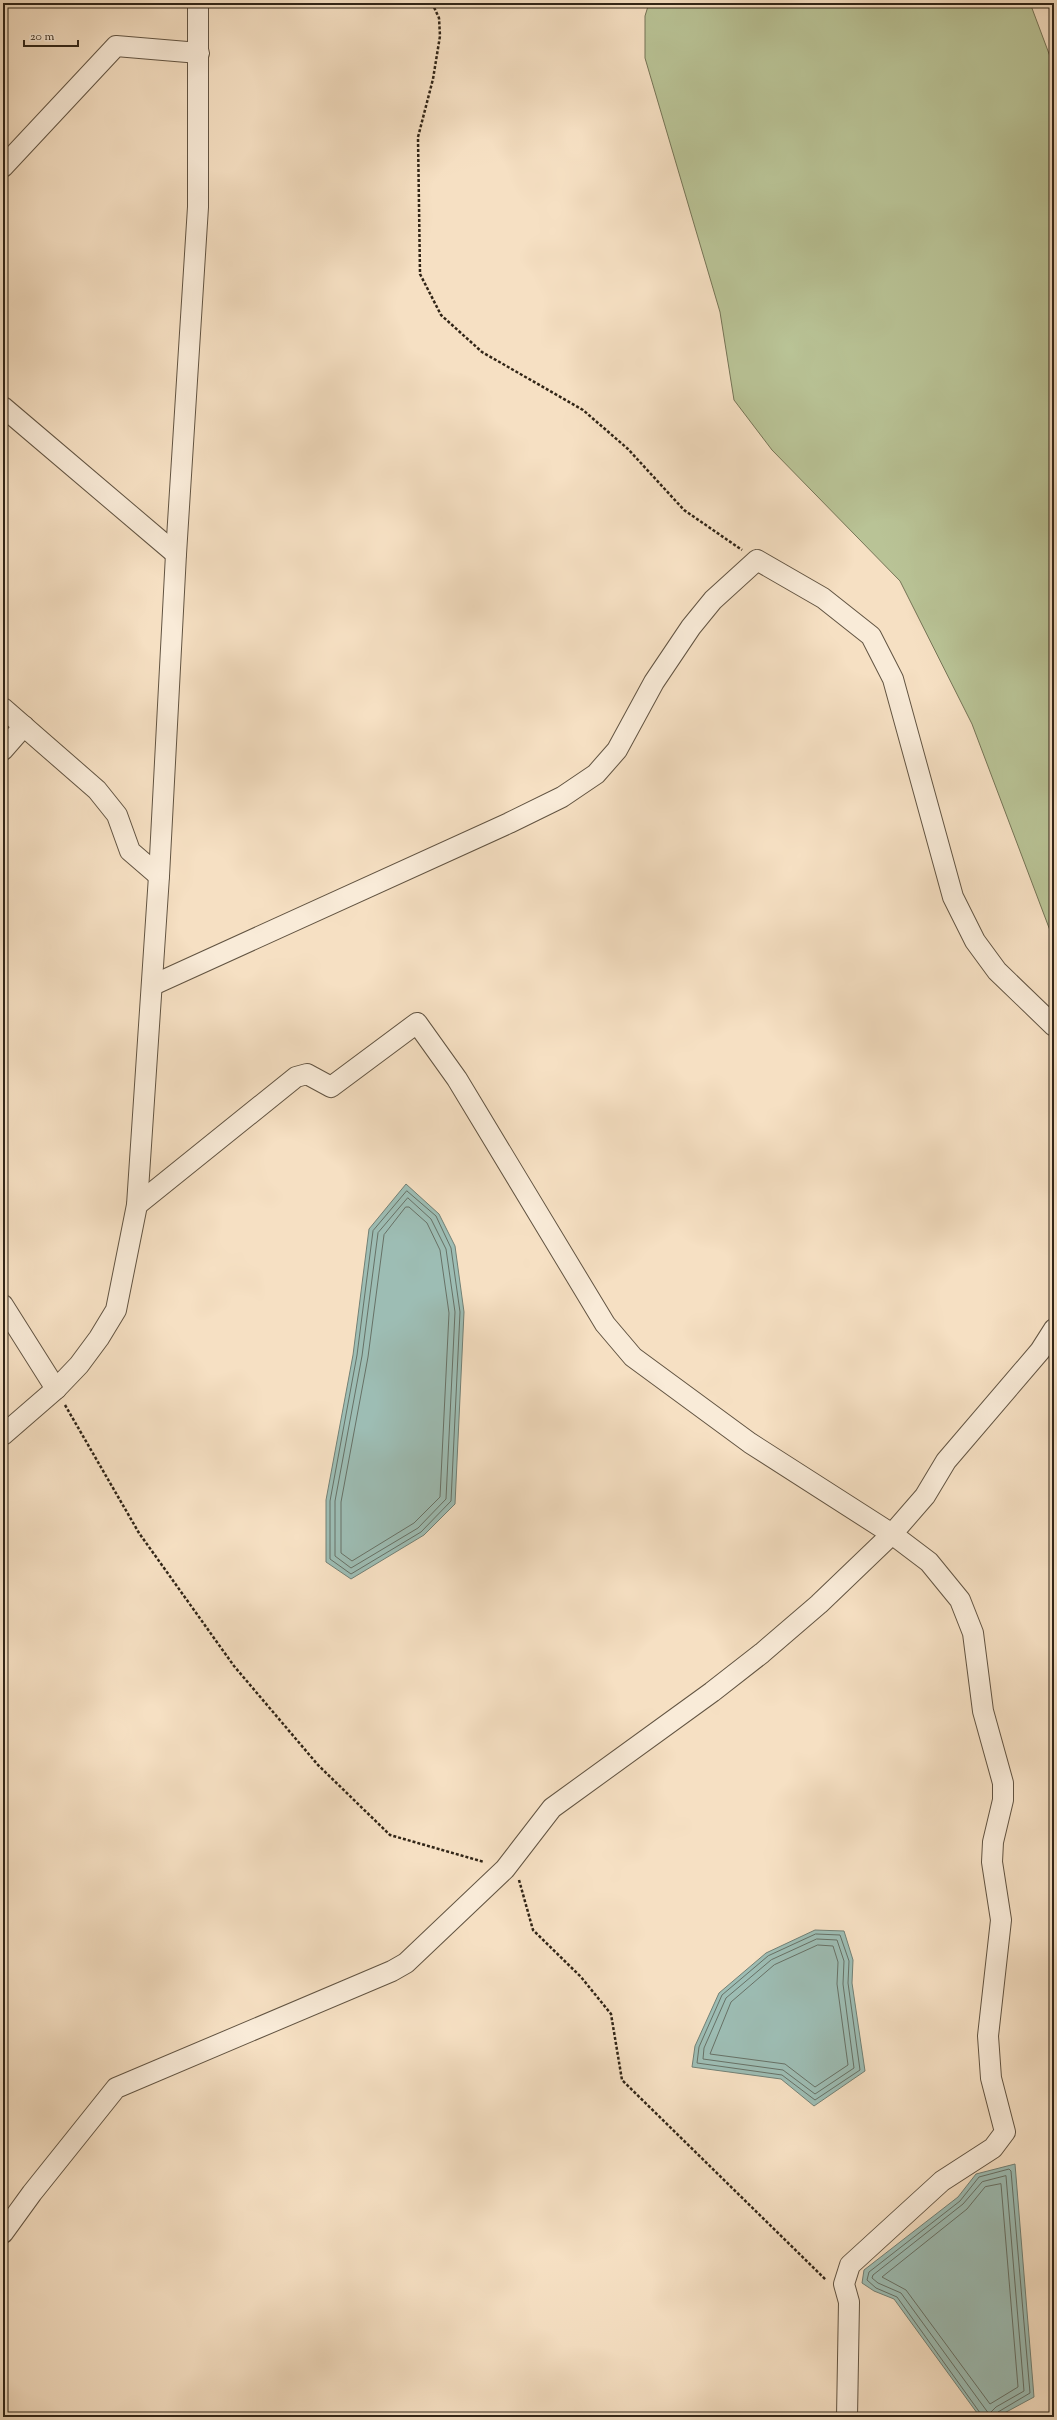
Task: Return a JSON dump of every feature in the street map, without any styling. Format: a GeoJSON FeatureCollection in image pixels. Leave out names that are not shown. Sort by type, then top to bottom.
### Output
{"type":"FeatureCollection","features":[{"type":"Feature","properties":{"kind":"street"},"geometry":{"type":"LineString","coordinates":[[3,1435],[56,1389],[91,1349],[116,1310],[137,1205],[159,876],[176,554],[198,207],[198,3]]}},
{"type":"Feature","properties":{"kind":"street"},"geometry":{"type":"LineString","coordinates":[[3,167],[116,46],[199,53]]}},
{"type":"Feature","properties":{"kind":"street"},"geometry":{"type":"LineString","coordinates":[[3,407],[176,554]]}},
{"type":"Feature","properties":{"kind":"street"},"geometry":{"type":"LineString","coordinates":[[152,985],[509,823],[562,797],[596,774],[617,750],[654,682],[691,627],[713,600],[757,560],[824,598],[871,636],[893,679],[953,897],[975,941],[997,971],[1054,1026]]}},
{"type":"Feature","properties":{"kind":"street"},"geometry":{"type":"LineString","coordinates":[[3,708],[97,790],[117,815],[130,851],[159,876]]}},
{"type":"Feature","properties":{"kind":"street"},"geometry":{"type":"LineString","coordinates":[[3,750],[24,726]]}},
{"type":"Feature","properties":{"kind":"street"},"geometry":{"type":"LineString","coordinates":[[137,1205],[296,1077],[307,1074],[331,1087],[417,1023],[457,1079],[606,1324],[634,1357],[750,1443],[892,1534],[929,1562],[960,1600],[973,1633],[983,1711],[1003,1783],[1003,1800],[993,1842],[992,1862],[1000,1920],[988,2036],[991,2078],[1005,2132],[993,2148],[942,2181],[850,2265],[844,2284],[849,2302],[847,2417]]}},
{"type":"Feature","properties":{"kind":"street"},"geometry":{"type":"LineString","coordinates":[[3,1305],[56,1389]]}},
{"type":"Feature","properties":{"kind":"street"},"geometry":{"type":"LineString","coordinates":[[3,2233],[32,2193],[116,2088],[392,1971],[406,1963],[505,1869],[552,1808],[712,1692],[762,1653],[819,1604],[892,1534],[925,1496],[946,1461],[1040,1351],[1054,1329]]}},
{"type":"Feature","properties":{"kind":"path"},"geometry":{"type":"LineString","coordinates":[[432,3],[439,18],[440,36],[433,79],[418,137],[420,274],[441,315],[482,352],[583,410],[628,449],[684,510],[757,560]]}},
{"type":"Feature","properties":{"kind":"path"},"geometry":{"type":"LineString","coordinates":[[56,1389],[140,1533],[234,1666],[318,1765],[390,1835],[505,1869],[518,1877],[533,1930],[581,1977],[611,2014],[622,2080],[849,2302]]}},
{"type":"Feature","properties":{"kind":"green space"},"geometry":{"type":"Polygon","coordinates":[[[649,3],[1030,3],[1054,67],[1054,941],[972,724],[900,581],[772,450],[734,400],[720,312],[645,58],[645,16],[649,3]]]}},
{"type":"Feature","properties":{"kind":"water"},"geometry":{"type":"Polygon","coordinates":[[[406,1184],[439,1214],[455,1246],[464,1312],[455,1504],[424,1535],[351,1579],[326,1562],[326,1500],[353,1355],[369,1229],[406,1184]]]}},
{"type":"Feature","properties":{"kind":"water"},"geometry":{"type":"Polygon","coordinates":[[[815,1930],[844,1931],[853,1960],[852,1983],[865,2071],[814,2106],[781,2079],[692,2067],[695,2046],[719,1993],[766,1953],[815,1930]]]}},
{"type":"Feature","properties":{"kind":"water"},"geometry":{"type":"Polygon","coordinates":[[[1015,2164],[1034,2397],[997,2417],[980,2417],[894,2299],[874,2291],[862,2283],[864,2270],[958,2197],[976,2174],[1015,2164]]]}}]}
